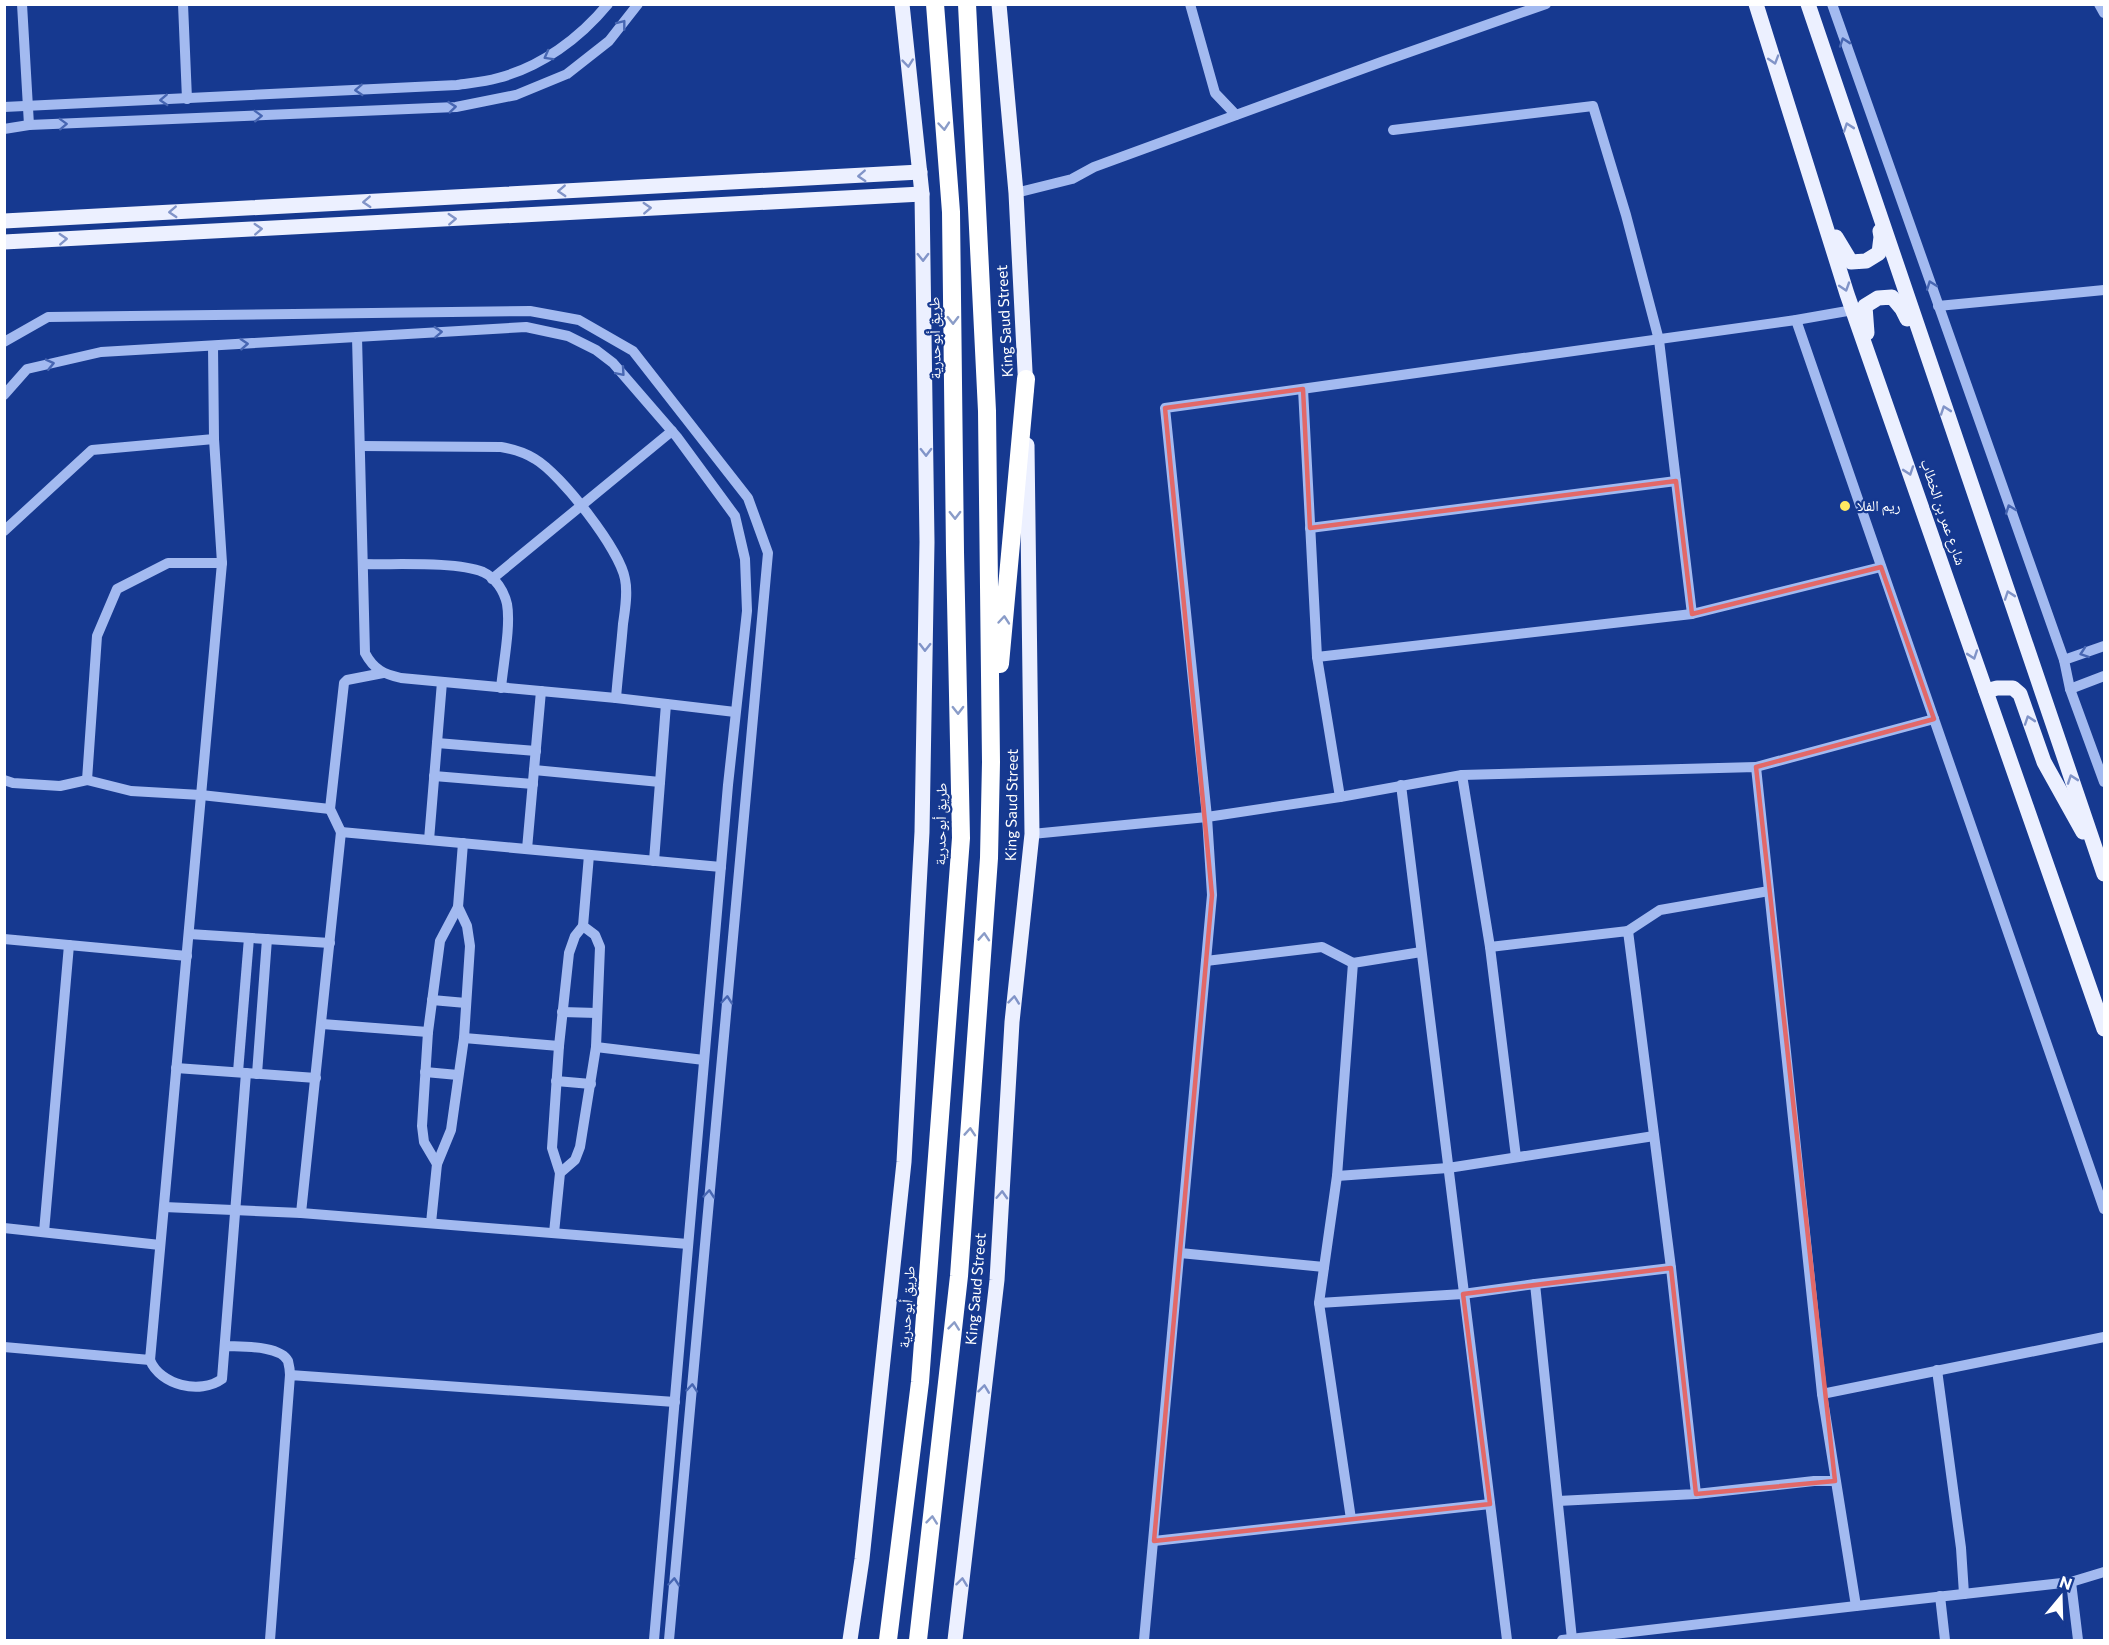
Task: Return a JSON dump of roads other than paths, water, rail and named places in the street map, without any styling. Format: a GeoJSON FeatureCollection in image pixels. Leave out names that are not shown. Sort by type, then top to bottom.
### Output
{"type":"FeatureCollection","features":[{"type":"Feature","properties":{"kind":"highway","name":"طريق أبوحدرية"},"geometry":{"type":"LineString","coordinates":[[888,1641],[920,1382],[961,838],[951,212],[934,4]]}},
{"type":"Feature","properties":{"kind":"highway"},"geometry":{"type":"LineString","coordinates":[[919,1639],[959,1276],[989,858],[991,762],[987,411],[967,4]]}},
{"type":"Feature","properties":{"kind":"highway"},"geometry":{"type":"LineString","coordinates":[[991,762],[1026,378]]}},
{"type":"Feature","properties":{"kind":"main road"},"geometry":{"type":"LineString","coordinates":[[850,1641],[862,1559],[904,1162],[922,832],[927,542],[922,194],[902,4]]}},
{"type":"Feature","properties":{"kind":"main road","name":"King Saud Street"},"geometry":{"type":"LineString","coordinates":[[955,1641],[997,1280],[1012,1022],[1032,834],[1026,378],[1016,193],[999,4]]}},
{"type":"Feature","properties":{"kind":"main road","name":"شارع عمر بن الخطاب"},"geometry":{"type":"LineString","coordinates":[[1755,6],[1853,310],[2104,1029]]}},
{"type":"Feature","properties":{"kind":"main road"},"geometry":{"type":"LineString","coordinates":[[1810,9],[1932,374],[2103,870]]}},
{"type":"Feature","properties":{"kind":"main road"},"geometry":{"type":"LineString","coordinates":[[1812,182],[1839,244],[1851,262],[1866,261],[1879,253],[1881,237],[1859,158]]}},
{"type":"Feature","properties":{"kind":"main road"},"geometry":{"type":"LineString","coordinates":[[4,221],[920,172]]}},
{"type":"Feature","properties":{"kind":"main road"},"geometry":{"type":"LineString","coordinates":[[4,242],[922,194]]}},
{"type":"Feature","properties":{"kind":"main road"},"geometry":{"type":"LineString","coordinates":[[1884,400],[1865,323],[1865,306],[1878,298],[1892,297],[1902,309],[1932,374]]}},
{"type":"Feature","properties":{"kind":"main road"},"geometry":{"type":"LineString","coordinates":[[1986,692],[1997,688],[2013,688],[2020,694],[2043,762],[2103,870]]}},
{"type":"Feature","properties":{"kind":"street"},"geometry":{"type":"LineString","coordinates":[[22,4],[29,125]]}},
{"type":"Feature","properties":{"kind":"street"},"geometry":{"type":"LineString","coordinates":[[183,4],[187,99]]}},
{"type":"Feature","properties":{"kind":"street"},"geometry":{"type":"LineString","coordinates":[[4,108],[457,85],[498,78],[552,55],[583,31],[608,4]]}},
{"type":"Feature","properties":{"kind":"street"},"geometry":{"type":"LineString","coordinates":[[4,129],[29,125],[456,107],[516,95],[567,74],[609,41],[638,4]]}},
{"type":"Feature","properties":{"kind":"street"},"geometry":{"type":"LineString","coordinates":[[1190,4],[1215,93],[1236,115]]}},
{"type":"Feature","properties":{"kind":"street"},"geometry":{"type":"LineString","coordinates":[[1016,193],[1072,179],[1094,167],[1546,4]]}},
{"type":"Feature","properties":{"kind":"street"},"geometry":{"type":"LineString","coordinates":[[1832,4],[2064,660],[2070,689],[2104,782]]}},
{"type":"Feature","properties":{"kind":"street"},"geometry":{"type":"LineString","coordinates":[[2099,4],[2104,13]]}},
{"type":"Feature","properties":{"kind":"street"},"geometry":{"type":"LineString","coordinates":[[1393,130],[1593,106],[1626,215],[1659,340],[1692,614]]}},
{"type":"Feature","properties":{"kind":"street"},"geometry":{"type":"LineString","coordinates":[[1938,306],[2104,290]]}},
{"type":"Feature","properties":{"kind":"street"},"geometry":{"type":"LineString","coordinates":[[1144,1641],[1212,895],[1207,817],[1165,408],[1796,321],[1853,310]]}},
{"type":"Feature","properties":{"kind":"street"},"geometry":{"type":"LineString","coordinates":[[4,342],[48,316],[530,311],[579,320],[633,351],[748,498],[768,552],[669,1641]]}},
{"type":"Feature","properties":{"kind":"street"},"geometry":{"type":"LineString","coordinates":[[1796,321],[2104,1209]]}},
{"type":"Feature","properties":{"kind":"street"},"geometry":{"type":"LineString","coordinates":[[4,395],[27,369],[100,352],[526,327],[568,336],[596,350],[613,363],[672,431],[735,516],[745,559],[747,611],[721,867],[654,1641]]}},
{"type":"Feature","properties":{"kind":"street"},"geometry":{"type":"LineString","coordinates":[[357,337],[365,653],[371,665],[383,673],[401,678],[616,698],[735,712]]}},
{"type":"Feature","properties":{"kind":"street"},"geometry":{"type":"LineString","coordinates":[[213,346],[214,439],[222,563],[150,1360],[155,1371],[174,1383],[201,1387],[214,1385],[222,1379],[234,1210],[247,1073],[267,939]]}},
{"type":"Feature","properties":{"kind":"street"},"geometry":{"type":"LineString","coordinates":[[1303,389],[1317,657],[1340,797]]}},
{"type":"Feature","properties":{"kind":"street"},"geometry":{"type":"LineString","coordinates":[[492,579],[672,431]]}},
{"type":"Feature","properties":{"kind":"street"},"geometry":{"type":"LineString","coordinates":[[4,531],[92,450],[214,439]]}},
{"type":"Feature","properties":{"kind":"street"},"geometry":{"type":"LineString","coordinates":[[361,446],[501,447],[519,451],[537,460],[557,478],[581,505],[618,559],[625,578],[626,600],[616,698]]}},
{"type":"Feature","properties":{"kind":"street"},"geometry":{"type":"LineString","coordinates":[[1310,528],[1676,481]]}},
{"type":"Feature","properties":{"kind":"street"},"geometry":{"type":"LineString","coordinates":[[87,780],[97,636],[117,589],[168,563],[222,563]]}},
{"type":"Feature","properties":{"kind":"street"},"geometry":{"type":"LineString","coordinates":[[363,564],[465,567],[485,573],[500,585],[507,605],[501,688]]}},
{"type":"Feature","properties":{"kind":"street"},"geometry":{"type":"LineString","coordinates":[[1317,657],[1692,614],[1881,567]]}},
{"type":"Feature","properties":{"kind":"street"},"geometry":{"type":"LineString","coordinates":[[2064,660],[2104,646]]}},
{"type":"Feature","properties":{"kind":"street"},"geometry":{"type":"LineString","coordinates":[[301,1213],[341,832],[330,809],[344,683],[347,680],[383,673]]}},
{"type":"Feature","properties":{"kind":"street"},"geometry":{"type":"LineString","coordinates":[[2070,689],[2104,676]]}},
{"type":"Feature","properties":{"kind":"street"},"geometry":{"type":"LineString","coordinates":[[429,840],[442,682]]}},
{"type":"Feature","properties":{"kind":"street"},"geometry":{"type":"LineString","coordinates":[[527,849],[541,691]]}},
{"type":"Feature","properties":{"kind":"street"},"geometry":{"type":"LineString","coordinates":[[654,861],[666,704]]}},
{"type":"Feature","properties":{"kind":"street"},"geometry":{"type":"LineString","coordinates":[[1032,834],[1207,817],[1340,797],[1462,775],[1756,767],[1934,719]]}},
{"type":"Feature","properties":{"kind":"street"},"geometry":{"type":"LineString","coordinates":[[437,744],[536,751]]}},
{"type":"Feature","properties":{"kind":"street"},"geometry":{"type":"LineString","coordinates":[[1756,767],[1822,1394],[1856,1605]]}},
{"type":"Feature","properties":{"kind":"street"},"geometry":{"type":"LineString","coordinates":[[534,770],[660,782]]}},
{"type":"Feature","properties":{"kind":"street"},"geometry":{"type":"LineString","coordinates":[[1462,775],[1490,947],[1516,1157]]}},
{"type":"Feature","properties":{"kind":"street"},"geometry":{"type":"LineString","coordinates":[[435,776],[533,784]]}},
{"type":"Feature","properties":{"kind":"street"},"geometry":{"type":"LineString","coordinates":[[4,780],[13,783],[60,786],[87,780],[131,791],[201,795],[330,809]]}},
{"type":"Feature","properties":{"kind":"street"},"geometry":{"type":"LineString","coordinates":[[1401,785],[1507,1641]]}},
{"type":"Feature","properties":{"kind":"street"},"geometry":{"type":"LineString","coordinates":[[341,832],[721,867]]}},
{"type":"Feature","properties":{"kind":"street"},"geometry":{"type":"LineString","coordinates":[[437,1164],[424,1142],[422,1126],[428,1032],[440,941],[458,907],[463,843]]}},
{"type":"Feature","properties":{"kind":"street"},"geometry":{"type":"LineString","coordinates":[[554,1233],[560,1173],[552,1148],[562,1012],[571,944],[584,926],[589,855]]}},
{"type":"Feature","properties":{"kind":"street"},"geometry":{"type":"LineString","coordinates":[[1490,947],[1628,931],[1660,910],[1769,891]]}},
{"type":"Feature","properties":{"kind":"street"},"geometry":{"type":"LineString","coordinates":[[431,1223],[437,1164],[451,1130],[464,1038],[470,946],[467,926],[458,907]]}},
{"type":"Feature","properties":{"kind":"street"},"geometry":{"type":"LineString","coordinates":[[560,1173],[574,1160],[580,1147],[596,1047],[600,947],[595,935],[584,926]]}},
{"type":"Feature","properties":{"kind":"street"},"geometry":{"type":"LineString","coordinates":[[1628,931],[1671,1268],[1696,1494]]}},
{"type":"Feature","properties":{"kind":"street"},"geometry":{"type":"LineString","coordinates":[[189,934],[330,943]]}},
{"type":"Feature","properties":{"kind":"street"},"geometry":{"type":"LineString","coordinates":[[247,1073],[249,938]]}},
{"type":"Feature","properties":{"kind":"street"},"geometry":{"type":"LineString","coordinates":[[4,939],[187,956]]}},
{"type":"Feature","properties":{"kind":"street"},"geometry":{"type":"LineString","coordinates":[[44,1232],[69,945]]}},
{"type":"Feature","properties":{"kind":"street"},"geometry":{"type":"LineString","coordinates":[[1206,961],[1322,947],[1353,963],[1421,952]]}},
{"type":"Feature","properties":{"kind":"street"},"geometry":{"type":"LineString","coordinates":[[1351,1519],[1319,1303],[1337,1176],[1353,963]]}},
{"type":"Feature","properties":{"kind":"street"},"geometry":{"type":"LineString","coordinates":[[432,1000],[466,1004]]}},
{"type":"Feature","properties":{"kind":"street"},"geometry":{"type":"LineString","coordinates":[[562,1012],[597,1013]]}},
{"type":"Feature","properties":{"kind":"street"},"geometry":{"type":"LineString","coordinates":[[322,1024],[428,1032]]}},
{"type":"Feature","properties":{"kind":"street"},"geometry":{"type":"LineString","coordinates":[[464,1038],[559,1046]]}},
{"type":"Feature","properties":{"kind":"street"},"geometry":{"type":"LineString","coordinates":[[596,1047],[704,1060]]}},
{"type":"Feature","properties":{"kind":"street"},"geometry":{"type":"LineString","coordinates":[[176,1068],[316,1078]]}},
{"type":"Feature","properties":{"kind":"street"},"geometry":{"type":"LineString","coordinates":[[425,1072],[458,1075]]}},
{"type":"Feature","properties":{"kind":"street"},"geometry":{"type":"LineString","coordinates":[[556,1081],[591,1083]]}},
{"type":"Feature","properties":{"kind":"street"},"geometry":{"type":"LineString","coordinates":[[1337,1176],[1448,1167],[1654,1136]]}},
{"type":"Feature","properties":{"kind":"street"},"geometry":{"type":"LineString","coordinates":[[164,1208],[301,1213],[688,1244]]}},
{"type":"Feature","properties":{"kind":"street"},"geometry":{"type":"LineString","coordinates":[[4,1228],[160,1245]]}},
{"type":"Feature","properties":{"kind":"street"},"geometry":{"type":"LineString","coordinates":[[1180,1253],[1324,1267]]}},
{"type":"Feature","properties":{"kind":"street"},"geometry":{"type":"LineString","coordinates":[[1319,1303],[1464,1294],[1671,1268]]}},
{"type":"Feature","properties":{"kind":"street"},"geometry":{"type":"LineString","coordinates":[[1535,1284],[1558,1501],[1567,1640],[2071,1582],[2104,1572]]}},
{"type":"Feature","properties":{"kind":"street"},"geometry":{"type":"LineString","coordinates":[[1822,1394],[2104,1337]]}},
{"type":"Feature","properties":{"kind":"street"},"geometry":{"type":"LineString","coordinates":[[225,1346],[254,1347],[280,1353],[288,1361],[290,1375],[270,1641]]}},
{"type":"Feature","properties":{"kind":"street"},"geometry":{"type":"LineString","coordinates":[[4,1347],[150,1360]]}},
{"type":"Feature","properties":{"kind":"street"},"geometry":{"type":"LineString","coordinates":[[1937,1370],[1962,1548],[1964,1594]]}},
{"type":"Feature","properties":{"kind":"street"},"geometry":{"type":"LineString","coordinates":[[290,1375],[675,1402]]}},
{"type":"Feature","properties":{"kind":"street"},"geometry":{"type":"LineString","coordinates":[[1558,1501],[1696,1494],[1814,1481],[1835,1481]]}},
{"type":"Feature","properties":{"kind":"street"},"geometry":{"type":"LineString","coordinates":[[1154,1540],[1490,1504]]}},
{"type":"Feature","properties":{"kind":"street"},"geometry":{"type":"LineString","coordinates":[[2071,1582],[2078,1641]]}},
{"type":"Feature","properties":{"kind":"street"},"geometry":{"type":"LineString","coordinates":[[1940,1596],[1945,1641]]}},
{"type":"Feature","properties":{"kind":"place","name":"ريم الفلا"},"geometry":{"type":"Point","coordinates":[1845,506]}}]}
